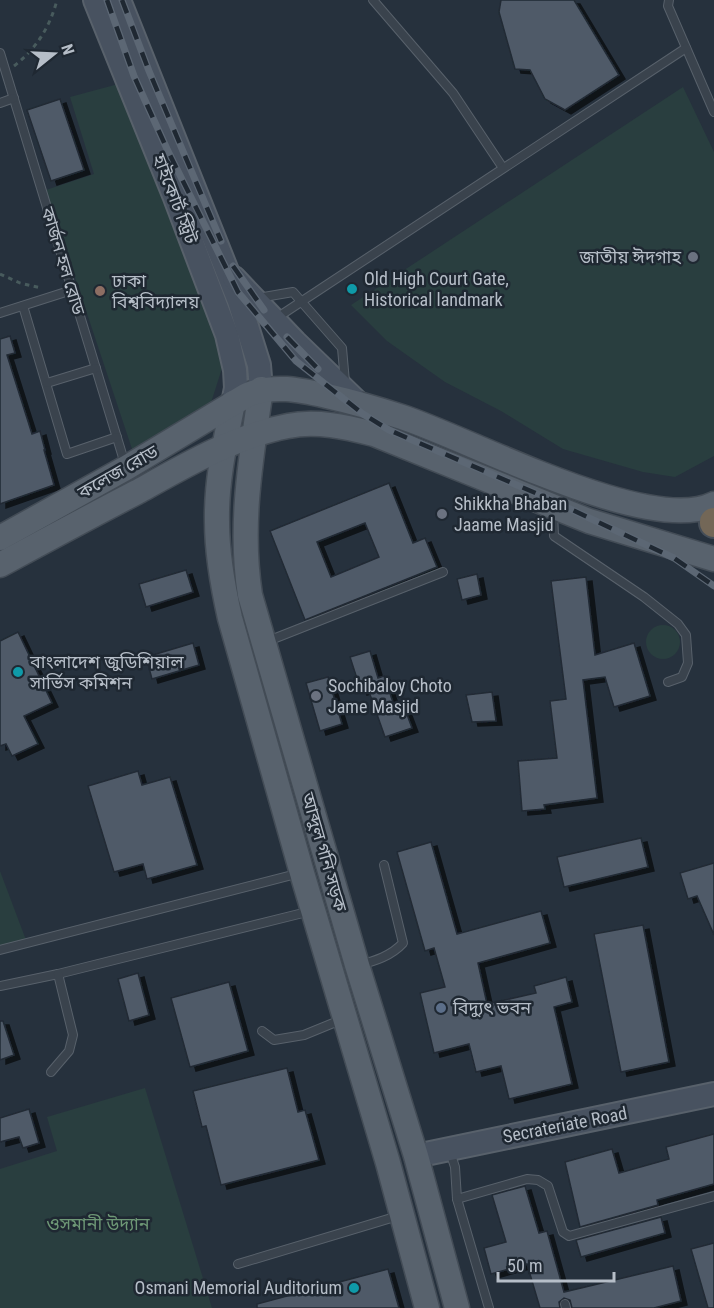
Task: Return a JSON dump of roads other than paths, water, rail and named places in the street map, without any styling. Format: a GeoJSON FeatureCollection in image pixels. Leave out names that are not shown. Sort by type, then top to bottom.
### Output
{"type":"FeatureCollection","features":[{"type":"Feature","properties":{"kind":"main road","name":"হাইকোর্ট স্ট্রিট"},"geometry":{"type":"LineString","coordinates":[[95,0],[174,195],[226,335],[236,370],[233,403]]}},
{"type":"Feature","properties":{"kind":"main road","name":"হাইকোর্ট স্ট্রিট"},"geometry":{"type":"LineString","coordinates":[[119,0],[250,335],[259,365],[261,389]]}},
{"type":"Feature","properties":{"kind":"main road"},"geometry":{"type":"LineString","coordinates":[[225,268],[273,320],[351,396]]}},
{"type":"Feature","properties":{"kind":"main road","name":"কলেজ রোড"},"geometry":{"type":"LineString","coordinates":[[0,538],[261,389]]}},
{"type":"Feature","properties":{"kind":"main road","name":"আব্দুল গনি সড়ক"},"geometry":{"type":"LineString","coordinates":[[261,389],[245,504],[245,547],[250,595],[357,965],[416,1156],[457,1308]]}},
{"type":"Feature","properties":{"kind":"main road"},"geometry":{"type":"LineString","coordinates":[[261,389],[351,396],[532,470],[622,502],[673,511],[692,510],[714,504]]}},
{"type":"Feature","properties":{"kind":"main road","name":"আব্দুল গনি সড়ক"},"geometry":{"type":"LineString","coordinates":[[233,403],[219,481],[216,521],[222,582],[230,618],[302,873],[428,1308]]}},
{"type":"Feature","properties":{"kind":"main road","name":"কলেজ রোড"},"geometry":{"type":"LineString","coordinates":[[0,565],[182,467],[224,448],[254,435],[287,426],[314,423],[357,429],[623,532],[714,559]]}},
{"type":"Feature","properties":{"kind":"main road","name":"Secrateriate Road"},"geometry":{"type":"LineString","coordinates":[[416,1156],[714,1095]]}},
{"type":"Feature","properties":{"kind":"lane"},"geometry":{"type":"LineString","coordinates":[[373,0],[453,93],[503,168]]}},
{"type":"Feature","properties":{"kind":"lane"},"geometry":{"type":"LineString","coordinates":[[668,2],[714,112]]}},
{"type":"Feature","properties":{"kind":"lane"},"geometry":{"type":"LineString","coordinates":[[273,320],[686,48]]}},
{"type":"Feature","properties":{"kind":"lane","name":"কার্জন হল রোড"},"geometry":{"type":"LineString","coordinates":[[0,53],[126,468]]}},
{"type":"Feature","properties":{"kind":"lane"},"geometry":{"type":"LineString","coordinates":[[0,103],[14,98]]}},
{"type":"Feature","properties":{"kind":"lane"},"geometry":{"type":"LineString","coordinates":[[0,313],[72,290]]}},
{"type":"Feature","properties":{"kind":"lane"},"geometry":{"type":"LineString","coordinates":[[254,299],[293,292],[342,348],[351,396]]}},
{"type":"Feature","properties":{"kind":"lane"},"geometry":{"type":"LineString","coordinates":[[23,306],[67,454],[117,437]]}},
{"type":"Feature","properties":{"kind":"lane"},"geometry":{"type":"LineString","coordinates":[[47,383],[96,368]]}},
{"type":"Feature","properties":{"kind":"lane"},"geometry":{"type":"LineString","coordinates":[[552,506],[554,536],[644,597],[678,624],[686,635],[685,670],[682,677],[668,682]]}},
{"type":"Feature","properties":{"kind":"lane"},"geometry":{"type":"LineString","coordinates":[[264,643],[443,572]]}},
{"type":"Feature","properties":{"kind":"lane"},"geometry":{"type":"LineString","coordinates":[[357,965],[375,961],[396,951],[403,943],[384,865]]}},
{"type":"Feature","properties":{"kind":"lane"},"geometry":{"type":"LineString","coordinates":[[0,950],[302,873]]}},
{"type":"Feature","properties":{"kind":"lane"},"geometry":{"type":"LineString","coordinates":[[0,986],[58,974],[313,911]]}},
{"type":"Feature","properties":{"kind":"lane"},"geometry":{"type":"LineString","coordinates":[[51,1072],[69,1051],[73,1035],[58,974]]}},
{"type":"Feature","properties":{"kind":"lane"},"geometry":{"type":"LineString","coordinates":[[262,1031],[274,1040],[304,1035],[345,1018]]}},
{"type":"Feature","properties":{"kind":"lane"},"geometry":{"type":"LineString","coordinates":[[448,1148],[455,1167],[457,1199],[489,1308]]}},
{"type":"Feature","properties":{"kind":"lane"},"geometry":{"type":"LineString","coordinates":[[457,1199],[527,1179],[538,1180],[548,1186],[563,1233],[569,1236],[714,1196]]}},
{"type":"Feature","properties":{"kind":"lane"},"geometry":{"type":"LineString","coordinates":[[238,1264],[402,1214]]}},
{"type":"Feature","properties":{"kind":"railway"},"geometry":{"type":"LineString","coordinates":[[107,0],[134,76],[167,149],[238,292],[296,361],[363,414],[389,430],[547,498],[674,558],[714,586]]}},
{"type":"Feature","properties":{"kind":"railway"},"geometry":{"type":"LineString","coordinates":[[122,0],[149,71],[221,241]]}},
{"type":"Feature","properties":{"kind":"railway"},"geometry":{"type":"LineString","coordinates":[[233,266],[264,310]]}},
{"type":"Feature","properties":{"kind":"railway"},"geometry":{"type":"LineString","coordinates":[[287,337],[318,369]]}},
{"type":"Feature","properties":{"kind":"place","name":"জাতীয় ঈদগাহ"},"geometry":{"type":"Point","coordinates":[693,257]}},
{"type":"Feature","properties":{"kind":"place","name":"Old High Court Gate, Historical landmark"},"geometry":{"type":"Point","coordinates":[352,289]}},
{"type":"Feature","properties":{"kind":"place","name":"ঢাকা বিশ্ববিদ্যালয়"},"geometry":{"type":"Point","coordinates":[100,291]}},
{"type":"Feature","properties":{"kind":"place","name":"Shikkha Bhaban Jaame Masjid"},"geometry":{"type":"Point","coordinates":[442,514]}},
{"type":"Feature","properties":{"kind":"place","name":"বাংলাদেশ জুডিশিয়াল সার্ভিস কমিশন"},"geometry":{"type":"Point","coordinates":[18,672]}},
{"type":"Feature","properties":{"kind":"place","name":"Sochibaloy Choto Jame Masjid"},"geometry":{"type":"Point","coordinates":[316,696]}},
{"type":"Feature","properties":{"kind":"place","name":"বিদ্যুৎ ভবন"},"geometry":{"type":"Point","coordinates":[441,1008]}},
{"type":"Feature","properties":{"kind":"place","name":"Osmani Memorial Auditorium"},"geometry":{"type":"Point","coordinates":[354,1288]}},
{"type":"Feature","properties":{"kind":"park label","name":"ওসমানী উদ্যান"},"geometry":{"type":"Point","coordinates":[98,1224]}}]}
